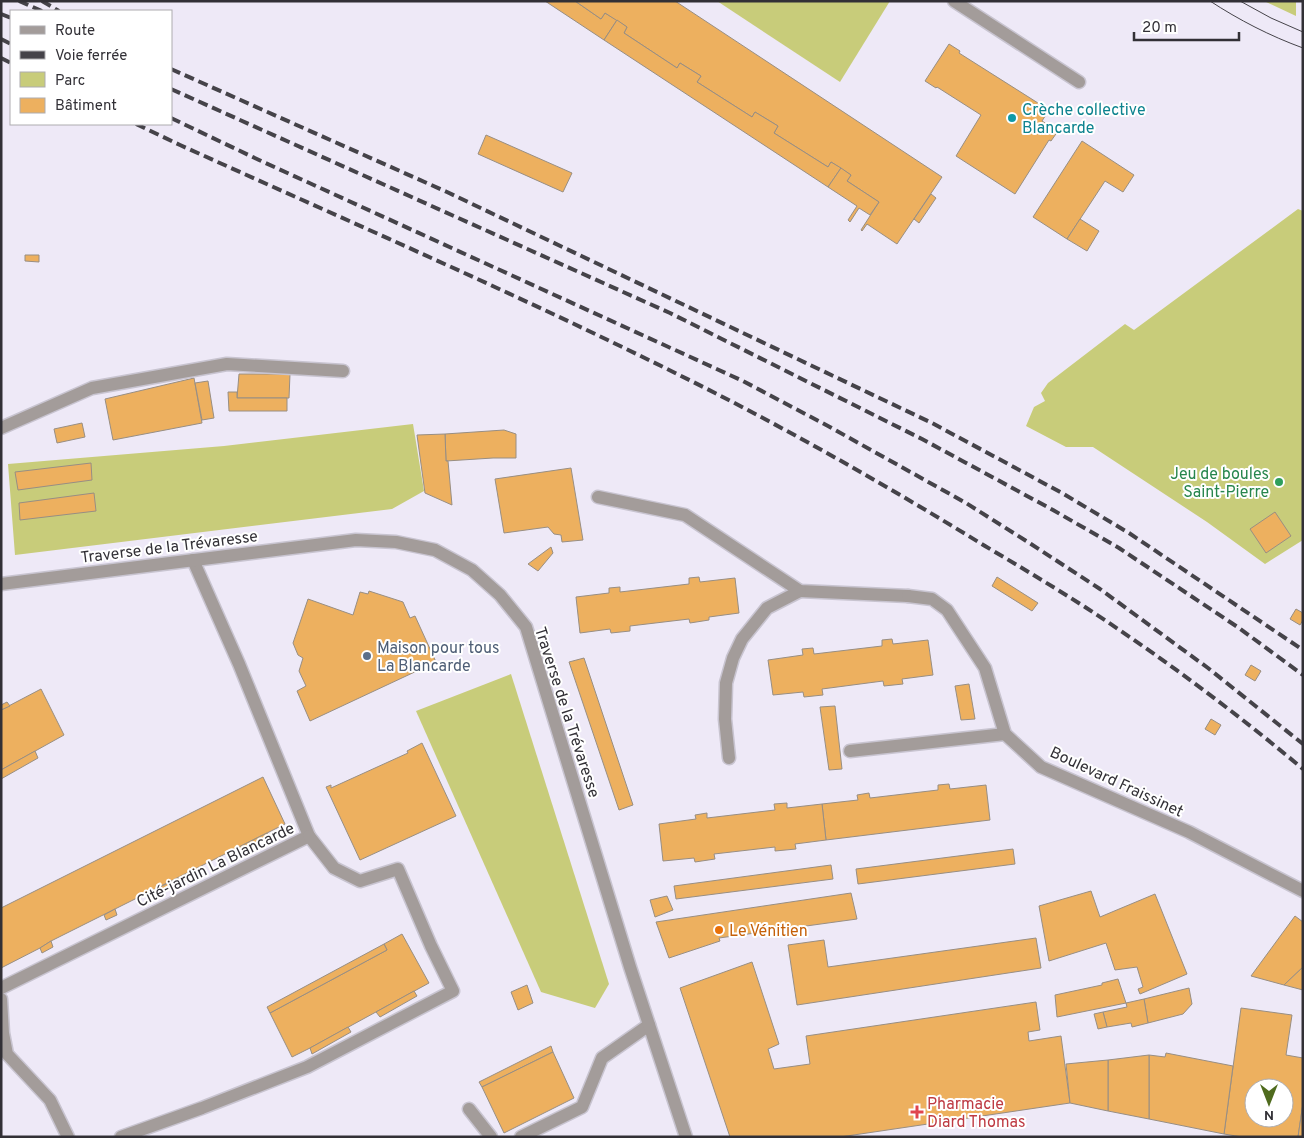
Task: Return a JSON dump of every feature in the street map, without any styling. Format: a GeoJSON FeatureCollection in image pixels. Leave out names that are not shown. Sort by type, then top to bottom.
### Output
{"type":"FeatureCollection","features":[{"type":"Feature","properties":{"kind":"street"},"geometry":{"type":"LineString","coordinates":[[954,1],[1079,82]]}},
{"type":"Feature","properties":{"kind":"street"},"geometry":{"type":"LineString","coordinates":[[1,428],[92,388],[227,364],[343,371]]}},
{"type":"Feature","properties":{"kind":"street"},"geometry":{"type":"LineString","coordinates":[[598,497],[685,515],[800,591]]}},
{"type":"Feature","properties":{"kind":"street","name":"Traverse de la Trévaresse"},"geometry":{"type":"LineString","coordinates":[[1,584],[356,540],[396,542],[435,550],[472,570],[500,595],[526,627],[649,1025],[686,1137]]}},
{"type":"Feature","properties":{"kind":"street","name":"Cité-jardin La Blancarde"},"geometry":{"type":"LineString","coordinates":[[1,988],[309,836],[239,664],[194,560]]}},
{"type":"Feature","properties":{"kind":"street"},"geometry":{"type":"LineString","coordinates":[[729,758],[725,719],[726,683],[733,658],[742,639],[767,608],[800,591],[908,596],[932,599],[947,610],[985,668],[1005,734],[850,751]]}},
{"type":"Feature","properties":{"kind":"street","name":"Boulevard Fraissinet"},"geometry":{"type":"LineString","coordinates":[[1005,734],[1041,766],[1190,832],[1303,890]]}},
{"type":"Feature","properties":{"kind":"street"},"geometry":{"type":"LineString","coordinates":[[121,1137],[202,1108],[307,1066],[453,990],[431,946],[398,870],[360,881],[334,868],[309,836]]}},
{"type":"Feature","properties":{"kind":"street"},"geometry":{"type":"LineString","coordinates":[[1,999],[2,1033],[7,1054],[50,1100],[68,1137]]}},
{"type":"Feature","properties":{"kind":"street"},"geometry":{"type":"LineString","coordinates":[[521,1137],[582,1107],[602,1058],[649,1025]]}},
{"type":"Feature","properties":{"kind":"street"},"geometry":{"type":"LineString","coordinates":[[468,1109],[491,1137]]}},
{"type":"Feature","properties":{"kind":"green space"},"geometry":{"type":"Polygon","coordinates":[[[717,1],[890,1],[840,82],[717,1]]]}},
{"type":"Feature","properties":{"kind":"green space"},"geometry":{"type":"Polygon","coordinates":[[[1264,1],[1296,1],[1296,16],[1264,1]]]}},
{"type":"Feature","properties":{"kind":"green space"},"geometry":{"type":"Polygon","coordinates":[[[1298,209],[1303,211],[1303,540],[1265,564],[1207,522],[1093,447],[1066,447],[1026,426],[1034,407],[1045,401],[1041,393],[1048,383],[1125,324],[1134,330],[1298,209]]]}},
{"type":"Feature","properties":{"kind":"green space"},"geometry":{"type":"Polygon","coordinates":[[[413,424],[424,491],[392,509],[15,555],[8,464],[224,446],[413,424]]]}},
{"type":"Feature","properties":{"kind":"green space"},"geometry":{"type":"Polygon","coordinates":[[[511,674],[609,984],[595,1008],[541,992],[416,711],[511,674]]]}},
{"type":"Feature","properties":{"kind":"building"},"geometry":{"type":"Polygon","coordinates":[[[545,1],[575,1],[601,19],[605,13],[617,20],[604,40],[545,1]]]}},
{"type":"Feature","properties":{"kind":"building"},"geometry":{"type":"Polygon","coordinates":[[[575,1],[675,1],[942,177],[897,244],[867,224],[862,231],[879,202],[847,181],[851,175],[831,162],[828,167],[774,133],[778,126],[755,112],[752,117],[697,82],[701,76],[680,63],[677,68],[624,33],[627,27],[605,13],[601,19],[575,1]]]}},
{"type":"Feature","properties":{"kind":"building"},"geometry":{"type":"Polygon","coordinates":[[[617,20],[627,27],[624,33],[677,68],[680,63],[701,76],[697,82],[752,117],[755,112],[778,126],[774,133],[828,167],[831,162],[841,168],[828,187],[604,40],[617,20]]]}},
{"type":"Feature","properties":{"kind":"building","name":"Crèche collective Blancarde"},"geometry":{"type":"Polygon","coordinates":[[[949,44],[960,51],[959,53],[1049,110],[1042,121],[1058,131],[1051,141],[1049,140],[1015,194],[956,156],[981,115],[925,81],[949,44]]]}},
{"type":"Feature","properties":{"kind":"building"},"geometry":{"type":"Polygon","coordinates":[[[486,135],[572,173],[563,192],[478,154],[486,135]]]}},
{"type":"Feature","properties":{"kind":"building"},"geometry":{"type":"Polygon","coordinates":[[[1082,141],[1134,175],[1123,192],[1105,181],[1067,239],[1033,217],[1082,141]]]}},
{"type":"Feature","properties":{"kind":"building"},"geometry":{"type":"Polygon","coordinates":[[[841,168],[851,175],[847,181],[879,202],[870,215],[859,208],[850,222],[848,220],[857,206],[828,187],[841,168]]]}},
{"type":"Feature","properties":{"kind":"building"},"geometry":{"type":"Polygon","coordinates":[[[931,194],[936,198],[919,223],[914,219],[931,194]]]}},
{"type":"Feature","properties":{"kind":"building"},"geometry":{"type":"Polygon","coordinates":[[[1080,219],[1099,231],[1087,251],[1067,239],[1080,219]]]}},
{"type":"Feature","properties":{"kind":"building"},"geometry":{"type":"Polygon","coordinates":[[[25,255],[39,255],[39,262],[25,261],[25,255]]]}},
{"type":"Feature","properties":{"kind":"building"},"geometry":{"type":"Polygon","coordinates":[[[239,374],[290,374],[289,398],[237,398],[239,374]]]}},
{"type":"Feature","properties":{"kind":"building"},"geometry":{"type":"Polygon","coordinates":[[[194,378],[202,423],[113,440],[105,399],[194,378]]]}},
{"type":"Feature","properties":{"kind":"building"},"geometry":{"type":"Polygon","coordinates":[[[208,381],[214,418],[202,420],[195,383],[208,381]]]}},
{"type":"Feature","properties":{"kind":"building"},"geometry":{"type":"Polygon","coordinates":[[[228,392],[237,392],[237,398],[287,398],[287,411],[229,411],[228,392]]]}},
{"type":"Feature","properties":{"kind":"building"},"geometry":{"type":"Polygon","coordinates":[[[82,423],[85,437],[57,443],[54,429],[82,423]]]}},
{"type":"Feature","properties":{"kind":"building"},"geometry":{"type":"Polygon","coordinates":[[[504,430],[516,434],[516,458],[446,461],[445,434],[504,430]]]}},
{"type":"Feature","properties":{"kind":"building"},"geometry":{"type":"Polygon","coordinates":[[[445,434],[446,461],[448,461],[452,505],[425,493],[417,435],[445,434]]]}},
{"type":"Feature","properties":{"kind":"building"},"geometry":{"type":"Polygon","coordinates":[[[91,463],[92,480],[18,490],[15,472],[91,463]]]}},
{"type":"Feature","properties":{"kind":"building"},"geometry":{"type":"Polygon","coordinates":[[[571,468],[583,540],[562,542],[561,535],[554,534],[548,527],[504,533],[495,479],[571,468]]]}},
{"type":"Feature","properties":{"kind":"building"},"geometry":{"type":"Polygon","coordinates":[[[94,493],[96,511],[20,520],[19,503],[94,493]]]}},
{"type":"Feature","properties":{"kind":"building"},"geometry":{"type":"Polygon","coordinates":[[[1275,512],[1291,536],[1266,553],[1250,529],[1275,512]]]}},
{"type":"Feature","properties":{"kind":"building"},"geometry":{"type":"Polygon","coordinates":[[[551,547],[553,553],[538,571],[528,564],[551,547]]]}},
{"type":"Feature","properties":{"kind":"building"},"geometry":{"type":"Polygon","coordinates":[[[699,577],[700,582],[735,578],[739,613],[709,617],[709,620],[690,623],[689,619],[630,626],[630,631],[611,633],[610,629],[580,633],[576,597],[609,593],[609,588],[620,587],[620,592],[689,584],[689,578],[699,577]]]}},
{"type":"Feature","properties":{"kind":"building"},"geometry":{"type":"Polygon","coordinates":[[[997,577],[1038,603],[1032,611],[992,586],[997,577]]]}},
{"type":"Feature","properties":{"kind":"building","name":"Maison pour tous La Blancarde"},"geometry":{"type":"Polygon","coordinates":[[[369,591],[403,602],[410,618],[415,616],[436,662],[310,721],[297,691],[306,686],[299,671],[303,658],[298,655],[293,643],[308,599],[353,615],[360,592],[368,594],[369,591]]]}},
{"type":"Feature","properties":{"kind":"building"},"geometry":{"type":"Polygon","coordinates":[[[1296,609],[1303,613],[1303,620],[1300,625],[1290,619],[1296,609]]]}},
{"type":"Feature","properties":{"kind":"building"},"geometry":{"type":"Polygon","coordinates":[[[892,639],[893,644],[928,640],[933,675],[902,679],[903,684],[884,686],[883,681],[822,689],[823,695],[804,697],[803,692],[773,695],[768,660],[803,655],[802,649],[813,648],[814,654],[882,646],[882,640],[892,639]]]}},
{"type":"Feature","properties":{"kind":"building"},"geometry":{"type":"Polygon","coordinates":[[[584,658],[633,805],[619,810],[569,662],[584,658]]]}},
{"type":"Feature","properties":{"kind":"building"},"geometry":{"type":"Polygon","coordinates":[[[1251,665],[1261,671],[1255,681],[1245,675],[1251,665]]]}},
{"type":"Feature","properties":{"kind":"building"},"geometry":{"type":"Polygon","coordinates":[[[969,684],[975,719],[961,720],[955,686],[969,684]]]}},
{"type":"Feature","properties":{"kind":"building"},"geometry":{"type":"Polygon","coordinates":[[[41,689],[64,735],[1,770],[1,710],[41,689]]]}},
{"type":"Feature","properties":{"kind":"building"},"geometry":{"type":"Polygon","coordinates":[[[7,702],[10,706],[1,710],[1,705],[7,702]]]}},
{"type":"Feature","properties":{"kind":"building"},"geometry":{"type":"Polygon","coordinates":[[[835,706],[842,769],[829,770],[820,707],[835,706]]]}},
{"type":"Feature","properties":{"kind":"building"},"geometry":{"type":"Polygon","coordinates":[[[1211,719],[1221,725],[1215,735],[1205,729],[1211,719]]]}},
{"type":"Feature","properties":{"kind":"building"},"geometry":{"type":"Polygon","coordinates":[[[422,743],[456,816],[360,860],[326,787],[331,785],[331,788],[408,753],[407,751],[422,743]]]}},
{"type":"Feature","properties":{"kind":"building"},"geometry":{"type":"Polygon","coordinates":[[[35,751],[38,758],[1,779],[1,770],[35,751]]]}},
{"type":"Feature","properties":{"kind":"building"},"geometry":{"type":"Polygon","coordinates":[[[263,777],[285,824],[1,968],[1,908],[263,777]]]}},
{"type":"Feature","properties":{"kind":"building"},"geometry":{"type":"Polygon","coordinates":[[[949,784],[950,789],[986,785],[990,820],[826,840],[822,804],[858,800],[857,795],[869,793],[870,798],[938,790],[938,785],[949,784]]]}},
{"type":"Feature","properties":{"kind":"building"},"geometry":{"type":"Polygon","coordinates":[[[787,803],[787,808],[822,804],[826,840],[795,844],[796,849],[775,851],[775,847],[714,854],[715,859],[695,862],[694,858],[663,861],[659,824],[696,819],[695,815],[707,813],[707,818],[775,810],[774,804],[787,803]]]}},
{"type":"Feature","properties":{"kind":"building"},"geometry":{"type":"Polygon","coordinates":[[[267,833],[269,838],[230,858],[227,853],[267,833]]]}},
{"type":"Feature","properties":{"kind":"building"},"geometry":{"type":"Polygon","coordinates":[[[1013,849],[1015,864],[858,884],[856,869],[1013,849]]]}},
{"type":"Feature","properties":{"kind":"building"},"geometry":{"type":"Polygon","coordinates":[[[831,865],[833,879],[676,899],[674,886],[831,865]]]}},
{"type":"Feature","properties":{"kind":"building"},"geometry":{"type":"Polygon","coordinates":[[[199,868],[201,873],[162,893],[160,887],[199,868]]]}},
{"type":"Feature","properties":{"kind":"building"},"geometry":{"type":"Polygon","coordinates":[[[1091,891],[1100,917],[1155,894],[1187,974],[1140,994],[1138,989],[1143,987],[1137,967],[1115,970],[1106,943],[1049,961],[1039,906],[1091,891]]]}},
{"type":"Feature","properties":{"kind":"building","name":"Le Vénitien"},"geometry":{"type":"Polygon","coordinates":[[[851,893],[857,919],[719,938],[720,941],[669,958],[656,922],[851,893]]]}},
{"type":"Feature","properties":{"kind":"building"},"geometry":{"type":"Polygon","coordinates":[[[667,896],[673,910],[655,917],[650,900],[667,896]]]}},
{"type":"Feature","properties":{"kind":"building"},"geometry":{"type":"Polygon","coordinates":[[[115,909],[117,915],[106,920],[104,915],[115,909]]]}},
{"type":"Feature","properties":{"kind":"building"},"geometry":{"type":"Polygon","coordinates":[[[1295,916],[1303,922],[1303,967],[1284,985],[1251,976],[1295,916]]]}},
{"type":"Feature","properties":{"kind":"building"},"geometry":{"type":"Polygon","coordinates":[[[402,934],[429,983],[292,1057],[270,1013],[387,950],[384,944],[402,934]]]}},
{"type":"Feature","properties":{"kind":"building"},"geometry":{"type":"Polygon","coordinates":[[[1036,938],[1041,968],[797,1005],[788,945],[824,940],[828,967],[1036,938]]]}},
{"type":"Feature","properties":{"kind":"building"},"geometry":{"type":"Polygon","coordinates":[[[51,941],[53,947],[42,953],[40,948],[51,941]]]}},
{"type":"Feature","properties":{"kind":"building"},"geometry":{"type":"Polygon","coordinates":[[[384,944],[387,950],[270,1013],[267,1007],[384,944]]]}},
{"type":"Feature","properties":{"kind":"building"},"geometry":{"type":"Polygon","coordinates":[[[752,962],[779,1044],[768,1049],[774,1069],[810,1064],[806,1036],[1036,1002],[1040,1030],[1028,1032],[1029,1041],[1061,1036],[1070,1103],[840,1137],[730,1137],[680,988],[752,962]]]}},
{"type":"Feature","properties":{"kind":"building"},"geometry":{"type":"Polygon","coordinates":[[[1303,967],[1303,990],[1284,985],[1303,967]]]}},
{"type":"Feature","properties":{"kind":"building"},"geometry":{"type":"Polygon","coordinates":[[[1118,979],[1126,1003],[1057,1017],[1055,995],[1102,985],[1102,983],[1118,979]]]}},
{"type":"Feature","properties":{"kind":"building"},"geometry":{"type":"Polygon","coordinates":[[[527,985],[533,1003],[518,1010],[511,992],[527,985]]]}},
{"type":"Feature","properties":{"kind":"building"},"geometry":{"type":"Polygon","coordinates":[[[1189,988],[1192,1004],[1183,1014],[1148,1023],[1144,999],[1189,988]]]}},
{"type":"Feature","properties":{"kind":"building"},"geometry":{"type":"Polygon","coordinates":[[[414,991],[417,996],[380,1017],[376,1012],[414,991]]]}},
{"type":"Feature","properties":{"kind":"building"},"geometry":{"type":"Polygon","coordinates":[[[1144,999],[1148,1023],[1132,1027],[1131,1023],[1107,1027],[1103,1012],[1127,1007],[1126,1003],[1144,999]]]}},
{"type":"Feature","properties":{"kind":"building"},"geometry":{"type":"Polygon","coordinates":[[[1241,1008],[1292,1015],[1286,1055],[1303,1058],[1303,1103],[1298,1137],[1242,1137],[1224,1134],[1241,1008]]]}},
{"type":"Feature","properties":{"kind":"building"},"geometry":{"type":"Polygon","coordinates":[[[1103,1012],[1107,1027],[1098,1029],[1094,1014],[1103,1012]]]}},
{"type":"Feature","properties":{"kind":"building"},"geometry":{"type":"Polygon","coordinates":[[[348,1027],[351,1032],[312,1054],[310,1048],[348,1027]]]}},
{"type":"Feature","properties":{"kind":"building"},"geometry":{"type":"Polygon","coordinates":[[[551,1046],[553,1052],[482,1087],[479,1082],[551,1046]]]}},
{"type":"Feature","properties":{"kind":"building"},"geometry":{"type":"Polygon","coordinates":[[[553,1052],[574,1098],[504,1133],[482,1087],[553,1052]]]}},
{"type":"Feature","properties":{"kind":"building"},"geometry":{"type":"Polygon","coordinates":[[[1166,1053],[1233,1066],[1224,1134],[1149,1119],[1149,1055],[1165,1057],[1166,1053]]]}},
{"type":"Feature","properties":{"kind":"building"},"geometry":{"type":"Polygon","coordinates":[[[1149,1055],[1149,1119],[1108,1111],[1108,1060],[1149,1055]]]}},
{"type":"Feature","properties":{"kind":"building"},"geometry":{"type":"Polygon","coordinates":[[[1108,1060],[1108,1111],[1070,1103],[1066,1064],[1108,1060]]]}},
{"type":"Feature","properties":{"kind":"building"},"geometry":{"type":"Polygon","coordinates":[[[1303,1103],[1303,1137],[1298,1137],[1303,1103]]]}},
{"type":"Feature","properties":{"kind":"tram line"},"geometry":{"type":"LineString","coordinates":[[1210,1],[1255,27],[1303,48]]}},
{"type":"Feature","properties":{"kind":"tram line"},"geometry":{"type":"LineString","coordinates":[[1240,1],[1271,18],[1303,32]]}},
{"type":"Feature","properties":{"kind":"railway"},"geometry":{"type":"LineString","coordinates":[[19,1],[40,10]]}},
{"type":"Feature","properties":{"kind":"railway"},"geometry":{"type":"LineString","coordinates":[[42,1],[57,10]]}},
{"type":"Feature","properties":{"kind":"railway"},"geometry":{"type":"LineString","coordinates":[[1,14],[10,18]]}},
{"type":"Feature","properties":{"kind":"railway"},"geometry":{"type":"LineString","coordinates":[[1,39],[10,44]]}},
{"type":"Feature","properties":{"kind":"railway"},"geometry":{"type":"LineString","coordinates":[[1,58],[10,62]]}},
{"type":"Feature","properties":{"kind":"railway"},"geometry":{"type":"LineString","coordinates":[[172,69],[447,192],[932,423],[1062,493],[1129,533],[1303,650]]}},
{"type":"Feature","properties":{"kind":"railway"},"geometry":{"type":"LineString","coordinates":[[172,89],[670,313],[922,439],[1119,548],[1239,628],[1303,675]]}},
{"type":"Feature","properties":{"kind":"railway"},"geometry":{"type":"LineString","coordinates":[[172,118],[743,381],[828,426],[966,503],[1100,589],[1208,668],[1303,744]]}},
{"type":"Feature","properties":{"kind":"railway"},"geometry":{"type":"LineString","coordinates":[[138,125],[583,328],[715,393],[818,448],[919,506],[1085,607],[1196,685],[1303,769]]}},
{"type":"Feature","properties":{"kind":"place","name":"Crèche collective Blancarde"},"geometry":{"type":"Point","coordinates":[1012,118]}},
{"type":"Feature","properties":{"kind":"place","name":"Jeu de boules Saint-Pierre"},"geometry":{"type":"Point","coordinates":[1279,482]}},
{"type":"Feature","properties":{"kind":"place","name":"Maison pour tous La Blancarde"},"geometry":{"type":"Point","coordinates":[367,656]}},
{"type":"Feature","properties":{"kind":"place","name":"Le Vénitien"},"geometry":{"type":"Point","coordinates":[719,930]}},
{"type":"Feature","properties":{"kind":"place","name":"Pharmacie Diard Thomas"},"geometry":{"type":"Point","coordinates":[917,1112]}}]}
